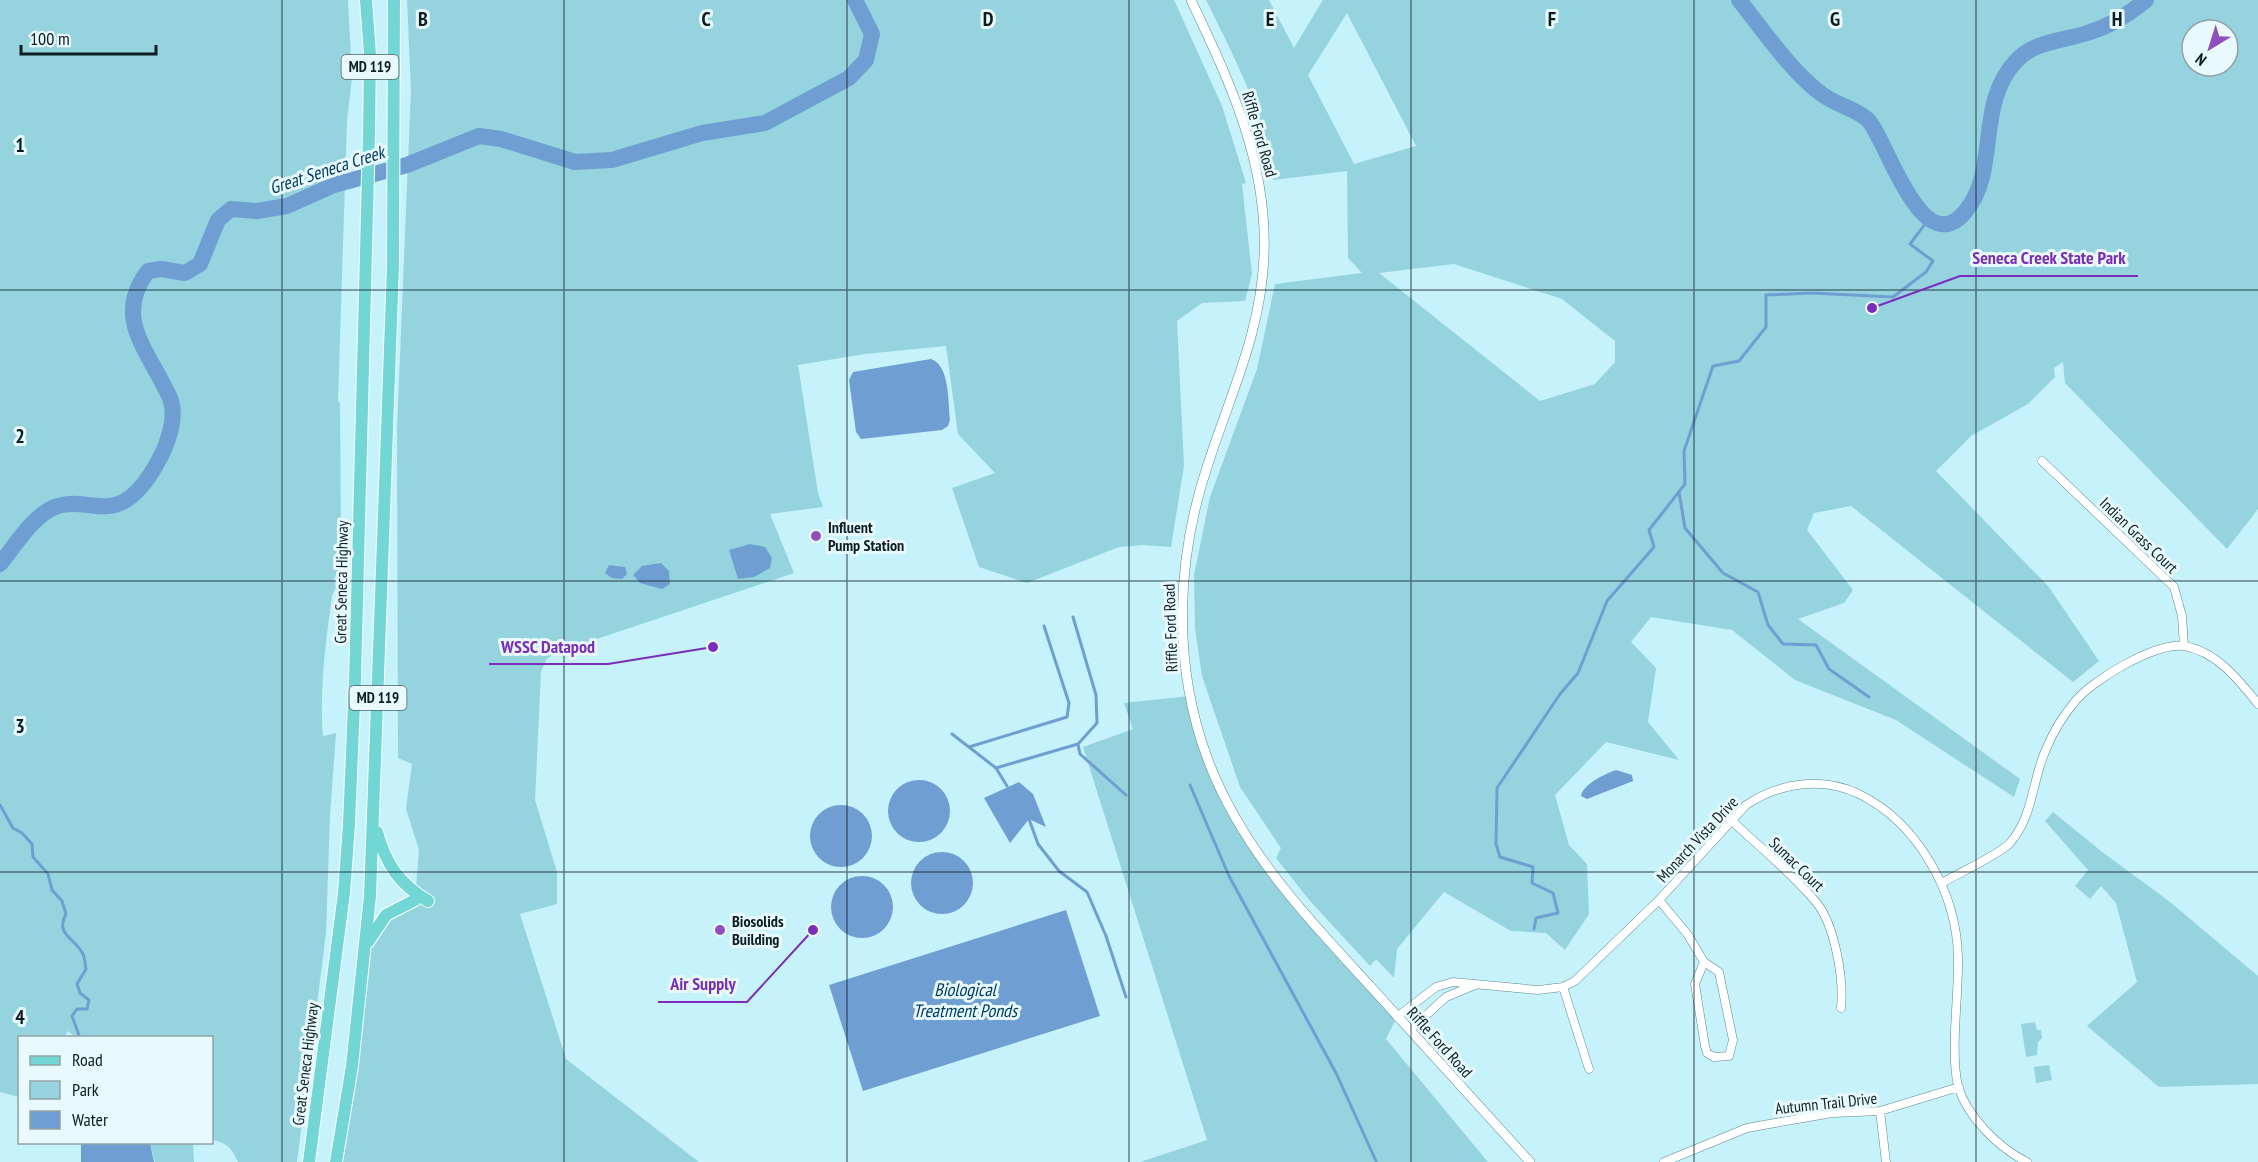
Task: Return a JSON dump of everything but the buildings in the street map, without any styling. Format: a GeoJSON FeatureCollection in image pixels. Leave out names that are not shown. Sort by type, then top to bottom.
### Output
{"type":"FeatureCollection","features":[{"type":"Feature","properties":{"kind":"main road","name":"Great Seneca Highway"},"geometry":{"type":"LineString","coordinates":[[309,1162],[344,893],[348,836],[355,680],[369,134],[370,54],[366,0]]}},
{"type":"Feature","properties":{"kind":"main road","name":"MD 119"},"geometry":{"type":"LineString","coordinates":[[336,1162],[352,1066],[365,948],[373,820],[393,231],[394,0]]}},
{"type":"Feature","properties":{"kind":"main road"},"geometry":{"type":"LineString","coordinates":[[365,948],[386,915],[421,900],[404,885],[390,867],[373,820]]}},
{"type":"Feature","properties":{"kind":"street","name":"Riffle Ford Road"},"geometry":{"type":"LineString","coordinates":[[1191,0],[1220,62],[1245,126],[1257,167],[1263,210],[1264,254],[1258,315],[1248,354],[1208,465],[1186,551],[1183,632],[1190,696],[1210,767],[1235,822],[1286,893],[1530,1162]]}},
{"type":"Feature","properties":{"kind":"street","name":"Indian Grass Court"},"geometry":{"type":"LineString","coordinates":[[2042,461],[2174,587],[2182,616],[2184,646]]}},
{"type":"Feature","properties":{"kind":"street"},"geometry":{"type":"LineString","coordinates":[[1942,883],[2008,845],[2022,826],[2046,747],[2073,704],[2088,689],[2133,662],[2159,650],[2184,646],[2212,657],[2235,675],[2258,704]]}},
{"type":"Feature","properties":{"kind":"street","name":"Monarch Vista Drive"},"geometry":{"type":"LineString","coordinates":[[1397,1017],[1436,987],[1453,982],[1538,990],[1563,987],[1589,970],[1659,900],[1730,819],[1763,794],[1791,785],[1823,784],[1850,790],[1870,800],[1902,825],[1942,883],[1952,919],[1958,957],[1955,1005],[1959,1087],[1972,1112],[1986,1129],[2001,1145],[2027,1162]]}},
{"type":"Feature","properties":{"kind":"street","name":"Sumac Court"},"geometry":{"type":"LineString","coordinates":[[1730,819],[1818,904],[1833,938],[1843,994],[1842,1008]]}},
{"type":"Feature","properties":{"kind":"street"},"geometry":{"type":"LineString","coordinates":[[1659,900],[1688,935],[1704,962],[1719,972],[1733,1040],[1729,1056],[1722,1058],[1707,1053],[1705,1046],[1695,984],[1704,962]]}},
{"type":"Feature","properties":{"kind":"street","name":"Monarch Vista Drive"},"geometry":{"type":"LineString","coordinates":[[1410,1030],[1446,997],[1476,984]]}},
{"type":"Feature","properties":{"kind":"street"},"geometry":{"type":"LineString","coordinates":[[1563,987],[1589,1069]]}},
{"type":"Feature","properties":{"kind":"street","name":"Autumn Trail Drive"},"geometry":{"type":"LineString","coordinates":[[1664,1162],[1714,1139],[1777,1121],[1832,1113],[1880,1111],[1959,1087]]}},
{"type":"Feature","properties":{"kind":"street"},"geometry":{"type":"LineString","coordinates":[[1880,1111],[1886,1162]]}},
{"type":"Feature","properties":{"kind":"green space"},"geometry":{"type":"Polygon","coordinates":[[[0,0],[348,0],[352,77],[347,121],[338,401],[340,403],[341,539],[338,542],[338,571],[334,579],[336,587],[332,596],[322,702],[323,736],[336,733],[330,815],[326,933],[297,1162],[238,1162],[228,1147],[222,1142],[213,1140],[213,1036],[74,1036],[68,1031],[65,1036],[18,1036],[18,1097],[0,1092],[0,0]]]}},
{"type":"Feature","properties":{"kind":"green space"},"geometry":{"type":"Polygon","coordinates":[[[407,0],[1174,0],[1222,106],[1246,183],[1242,184],[1252,274],[1245,301],[1202,303],[1177,321],[1184,466],[1171,547],[1143,545],[1119,547],[1027,583],[979,567],[952,488],[995,473],[958,434],[946,346],[865,354],[798,365],[818,493],[823,507],[770,514],[794,573],[555,653],[546,660],[541,672],[535,800],[557,872],[557,904],[520,914],[566,1059],[699,1162],[333,1162],[365,948],[379,923],[415,900],[419,850],[406,809],[412,764],[398,758],[397,428],[411,89],[407,0]]]}},
{"type":"Feature","properties":{"kind":"green space"},"geometry":{"type":"Polygon","coordinates":[[[1206,0],[1269,0],[1294,48],[1323,0],[2258,0],[2258,509],[2227,549],[2065,383],[2063,362],[2054,368],[2055,377],[2028,404],[1971,436],[1936,471],[2048,586],[2099,661],[2073,682],[1851,506],[1814,513],[1807,530],[1853,590],[1844,603],[1798,619],[2020,779],[2014,797],[1896,720],[1795,680],[1732,630],[1651,617],[1631,642],[1656,668],[1648,722],[1679,760],[1606,742],[1555,795],[1569,845],[1587,864],[1589,914],[1565,950],[1546,933],[1511,931],[1444,892],[1397,949],[1394,978],[1376,959],[1370,966],[1310,901],[1276,858],[1281,848],[1240,787],[1202,676],[1195,628],[1194,575],[1210,497],[1257,369],[1275,284],[1362,273],[1348,258],[1347,171],[1273,180],[1263,132],[1238,65],[1206,0]],[[1347,13],[1308,75],[1354,164],[1416,146],[1347,13]],[[1454,264],[1379,273],[1540,401],[1595,384],[1615,362],[1615,341],[1562,299],[1454,264]]]}},
{"type":"Feature","properties":{"kind":"green space"},"geometry":{"type":"Polygon","coordinates":[[[1190,696],[1197,726],[1253,850],[1397,1017],[1386,1039],[1488,1162],[1140,1162],[1207,1140],[1083,747],[1133,729],[1124,703],[1190,696]]]}},
{"type":"Feature","properties":{"kind":"green space"},"geometry":{"type":"Polygon","coordinates":[[[2053,812],[2170,902],[2258,976],[2258,1084],[2159,1087],[2087,1026],[2137,982],[2116,903],[2101,886],[2090,899],[2075,886],[2088,870],[2045,821],[2053,812]]]}},
{"type":"Feature","properties":{"kind":"green space"},"geometry":{"type":"Polygon","coordinates":[[[2035,1022],[2037,1030],[2041,1030],[2042,1038],[2038,1042],[2037,1055],[2026,1057],[2021,1024],[2035,1022]]]}},
{"type":"Feature","properties":{"kind":"green space"},"geometry":{"type":"Polygon","coordinates":[[[2049,1065],[2052,1080],[2036,1083],[2034,1067],[2049,1065]]]}},
{"type":"Feature","properties":{"kind":"green space"},"geometry":{"type":"Polygon","coordinates":[[[150,1144],[193,1144],[194,1162],[155,1162],[150,1144]]]}},
{"type":"Feature","properties":{"kind":"water"},"geometry":{"type":"Polygon","coordinates":[[[931,359],[942,369],[945,376],[950,420],[948,426],[942,430],[861,439],[856,432],[849,380],[853,372],[931,359]]]}},
{"type":"Feature","properties":{"kind":"water"},"geometry":{"type":"Polygon","coordinates":[[[750,544],[765,547],[772,558],[770,568],[754,577],[738,579],[729,550],[750,544]]]}},
{"type":"Feature","properties":{"kind":"water"},"geometry":{"type":"Polygon","coordinates":[[[661,563],[669,571],[670,584],[662,589],[640,583],[633,575],[642,566],[661,563]]]}},
{"type":"Feature","properties":{"kind":"water"},"geometry":{"type":"Polygon","coordinates":[[[609,565],[625,567],[627,574],[622,579],[612,578],[605,573],[609,565]]]}},
{"type":"Feature","properties":{"kind":"water"},"geometry":{"type":"Polygon","coordinates":[[[1616,770],[1632,775],[1633,781],[1587,799],[1581,796],[1590,784],[1616,770]]]}},
{"type":"Feature","properties":{"kind":"water"},"geometry":{"type":"Polygon","coordinates":[[[913,780],[925,780],[941,789],[948,799],[950,811],[948,823],[941,833],[925,842],[913,842],[902,837],[893,828],[888,817],[888,805],[893,794],[902,785],[913,780]]]}},
{"type":"Feature","properties":{"kind":"water"},"geometry":{"type":"Polygon","coordinates":[[[1019,782],[1033,794],[1046,827],[1029,819],[1010,843],[984,798],[1019,782]]]}},
{"type":"Feature","properties":{"kind":"water"},"geometry":{"type":"Polygon","coordinates":[[[835,805],[847,805],[863,814],[870,824],[872,836],[870,848],[863,858],[847,867],[835,867],[824,862],[815,853],[810,842],[810,830],[815,819],[824,810],[835,805]]]}},
{"type":"Feature","properties":{"kind":"water"},"geometry":{"type":"Polygon","coordinates":[[[936,852],[948,852],[964,861],[971,871],[973,883],[971,895],[964,905],[948,914],[936,914],[925,909],[916,900],[911,889],[911,877],[916,866],[925,857],[936,852]]]}},
{"type":"Feature","properties":{"kind":"water"},"geometry":{"type":"Polygon","coordinates":[[[856,876],[868,876],[884,885],[891,895],[893,907],[891,919],[884,929],[868,938],[856,938],[845,933],[836,924],[831,913],[831,901],[836,890],[845,881],[856,876]]]}},
{"type":"Feature","properties":{"kind":"water","name":"Biological Treatment Ponds"},"geometry":{"type":"Polygon","coordinates":[[[1066,910],[1100,1016],[863,1091],[829,985],[1066,910]]]}},
{"type":"Feature","properties":{"kind":"water"},"geometry":{"type":"Polygon","coordinates":[[[81,1144],[150,1144],[154,1162],[81,1162],[81,1144]]]}},
{"type":"Feature","properties":{"kind":"waterway","name":"Great Seneca Creek"},"geometry":{"type":"LineString","coordinates":[[0,564],[33,523],[49,510],[64,504],[102,506],[117,504],[126,500],[141,487],[153,470],[169,435],[172,407],[169,396],[139,339],[133,313],[134,300],[148,271],[161,269],[185,273],[200,264],[218,220],[231,209],[257,211],[287,206],[334,185],[407,165],[479,136],[501,139],[575,162],[612,160],[702,133],[765,123],[849,78],[866,60],[872,34],[855,0]]}},
{"type":"Feature","properties":{"kind":"waterway","name":"Great Seneca Creek"},"geometry":{"type":"LineString","coordinates":[[1739,0],[1801,76],[1828,98],[1867,119],[1920,210],[1934,222],[1949,224],[1965,212],[1976,196],[1986,158],[1996,97],[2003,78],[2016,61],[2023,54],[2040,45],[2103,27],[2146,0]]}},
{"type":"Feature","properties":{"kind":"waterway"},"geometry":{"type":"LineString","coordinates":[[1534,929],[1536,918],[1558,913],[1553,893],[1532,883],[1533,867],[1500,857],[1496,844],[1497,788],[1560,694],[1578,673],[1607,601],[1654,547],[1649,530],[1685,484],[1684,451],[1713,366],[1739,361],[1766,327],[1766,295],[1812,293],[1893,297],[1926,272],[1933,261],[1910,244],[1929,219]]}},
{"type":"Feature","properties":{"kind":"waterway"},"geometry":{"type":"LineString","coordinates":[[1679,492],[1685,528],[1723,573],[1758,592],[1768,625],[1783,644],[1816,645],[1829,669],[1869,697]]}},
{"type":"Feature","properties":{"kind":"waterway"},"geometry":{"type":"LineString","coordinates":[[996,768],[1078,744],[1097,723],[1096,695],[1073,617]]}},
{"type":"Feature","properties":{"kind":"waterway"},"geometry":{"type":"LineString","coordinates":[[969,747],[1067,717],[1069,703],[1044,626]]}},
{"type":"Feature","properties":{"kind":"waterway"},"geometry":{"type":"LineString","coordinates":[[952,734],[996,768],[1007,786]]}},
{"type":"Feature","properties":{"kind":"waterway"},"geometry":{"type":"LineString","coordinates":[[1078,744],[1080,754],[1126,795]]}},
{"type":"Feature","properties":{"kind":"waterway"},"geometry":{"type":"LineString","coordinates":[[1190,785],[1229,876],[1336,1073],[1376,1161]]}},
{"type":"Feature","properties":{"kind":"waterway"},"geometry":{"type":"LineString","coordinates":[[0,805],[13,828],[22,833],[32,844],[33,857],[48,874],[52,890],[62,901],[66,914],[63,921],[64,931],[84,956],[86,969],[77,984],[80,993],[89,1000],[87,1009],[77,1009],[72,1016],[79,1036]]}},
{"type":"Feature","properties":{"kind":"waterway"},"geometry":{"type":"LineString","coordinates":[[1029,819],[1038,844],[1059,871],[1087,892],[1106,936],[1126,997]]}},
{"type":"Feature","properties":{"kind":"place","name":"Seneca Creek State Park"},"geometry":{"type":"Point","coordinates":[1872,308]}},
{"type":"Feature","properties":{"kind":"place","name":"Influent Pump Station"},"geometry":{"type":"Point","coordinates":[816,536]}},
{"type":"Feature","properties":{"kind":"place","name":"WSSC Datapod"},"geometry":{"type":"Point","coordinates":[713,647]}},
{"type":"Feature","properties":{"kind":"place","name":"Biosolids Building"},"geometry":{"type":"Point","coordinates":[720,930]}},
{"type":"Feature","properties":{"kind":"place","name":"Air Supply"},"geometry":{"type":"Point","coordinates":[813,930]}}]}
